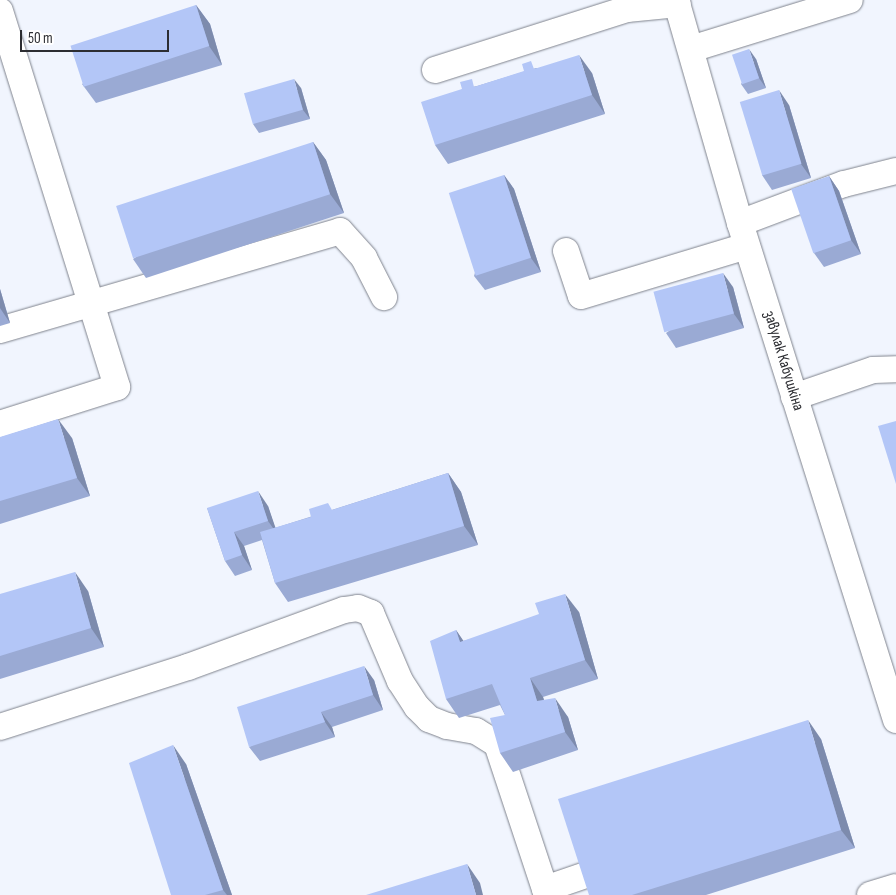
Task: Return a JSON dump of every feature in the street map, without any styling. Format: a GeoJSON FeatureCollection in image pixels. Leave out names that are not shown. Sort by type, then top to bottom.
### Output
{"type":"FeatureCollection","features":[{"type":"Feature","properties":{"kind":"street"},"geometry":{"type":"LineString","coordinates":[[691,49],[850,0]]}},
{"type":"Feature","properties":{"kind":"street"},"geometry":{"type":"LineString","coordinates":[[435,70],[627,9],[677,2]]}},
{"type":"Feature","properties":{"kind":"street","name":"завулак Кабушкіна"},"geometry":{"type":"LineString","coordinates":[[677,2],[744,234],[896,720]]}},
{"type":"Feature","properties":{"kind":"street"},"geometry":{"type":"LineString","coordinates":[[0,11],[117,387],[0,424]]}},
{"type":"Feature","properties":{"kind":"street"},"geometry":{"type":"LineString","coordinates":[[566,251],[581,296],[744,234],[844,184],[896,171]]}},
{"type":"Feature","properties":{"kind":"street"},"geometry":{"type":"LineString","coordinates":[[0,330],[91,302],[340,232],[364,258],[384,297]]}},
{"type":"Feature","properties":{"kind":"street"},"geometry":{"type":"LineString","coordinates":[[794,397],[873,370],[896,369]]}},
{"type":"Feature","properties":{"kind":"street"},"geometry":{"type":"LineString","coordinates":[[0,727],[188,667],[344,610],[358,608],[371,613],[400,681],[428,719],[448,726],[476,731],[497,744],[546,892],[583,876]]}},
{"type":"Feature","properties":{"kind":"street"},"geometry":{"type":"LineString","coordinates":[[870,895],[896,887]]}},
{"type":"Feature","properties":{"kind":"building"},"geometry":{"type":"Polygon","coordinates":[[[196,5],[209,46],[84,87],[70,46],[196,5]]]}},
{"type":"Feature","properties":{"kind":"building"},"geometry":{"type":"Polygon","coordinates":[[[749,49],[759,78],[742,84],[732,55],[749,49]]]}},
{"type":"Feature","properties":{"kind":"building"},"geometry":{"type":"Polygon","coordinates":[[[579,55],[592,95],[435,145],[421,102],[462,89],[460,82],[472,79],[474,87],[524,71],[522,64],[531,61],[534,69],[579,55]]]}},
{"type":"Feature","properties":{"kind":"building"},"geometry":{"type":"Polygon","coordinates":[[[294,79],[303,110],[253,124],[244,93],[294,79]]]}},
{"type":"Feature","properties":{"kind":"building"},"geometry":{"type":"Polygon","coordinates":[[[779,90],[802,164],[762,176],[740,102],[779,90]]]}},
{"type":"Feature","properties":{"kind":"building"},"geometry":{"type":"Polygon","coordinates":[[[313,142],[330,194],[133,258],[116,206],[313,142]]]}},
{"type":"Feature","properties":{"kind":"building"},"geometry":{"type":"Polygon","coordinates":[[[504,175],[531,258],[476,276],[449,193],[504,175]]]}},
{"type":"Feature","properties":{"kind":"building"},"geometry":{"type":"Polygon","coordinates":[[[829,176],[851,240],[813,253],[791,189],[829,176]]]}},
{"type":"Feature","properties":{"kind":"building"},"geometry":{"type":"Polygon","coordinates":[[[723,273],[734,314],[664,332],[653,292],[723,273]]]}},
{"type":"Feature","properties":{"kind":"building"},"geometry":{"type":"Polygon","coordinates":[[[58,419],[77,478],[0,501],[0,437],[58,419]]]}},
{"type":"Feature","properties":{"kind":"building"},"geometry":{"type":"Polygon","coordinates":[[[896,421],[896,484],[878,426],[896,421]]]}},
{"type":"Feature","properties":{"kind":"building"},"geometry":{"type":"Polygon","coordinates":[[[448,473],[464,526],[275,583],[260,532],[311,517],[309,509],[328,503],[332,510],[448,473]]]}},
{"type":"Feature","properties":{"kind":"building"},"geometry":{"type":"Polygon","coordinates":[[[258,491],[268,521],[234,532],[242,555],[225,561],[207,508],[258,491]]]}},
{"type":"Feature","properties":{"kind":"building"},"geometry":{"type":"Polygon","coordinates":[[[75,572],[91,628],[0,656],[0,594],[75,572]]]}},
{"type":"Feature","properties":{"kind":"building"},"geometry":{"type":"Polygon","coordinates":[[[565,594],[585,660],[530,678],[537,701],[555,698],[565,732],[500,753],[490,718],[505,715],[492,684],[446,699],[430,641],[456,630],[460,642],[539,614],[535,603],[565,594]]]}},
{"type":"Feature","properties":{"kind":"building"},"geometry":{"type":"Polygon","coordinates":[[[364,666],[373,695],[321,712],[325,722],[249,747],[237,707],[364,666]]]}},
{"type":"Feature","properties":{"kind":"building"},"geometry":{"type":"Polygon","coordinates":[[[808,720],[841,830],[632,895],[589,895],[558,799],[808,720]]]}},
{"type":"Feature","properties":{"kind":"building"},"geometry":{"type":"Polygon","coordinates":[[[173,745],[223,890],[205,895],[171,895],[129,763],[173,745]]]}},
{"type":"Feature","properties":{"kind":"building"},"geometry":{"type":"Polygon","coordinates":[[[467,864],[476,895],[366,895],[467,864]]]}}]}
